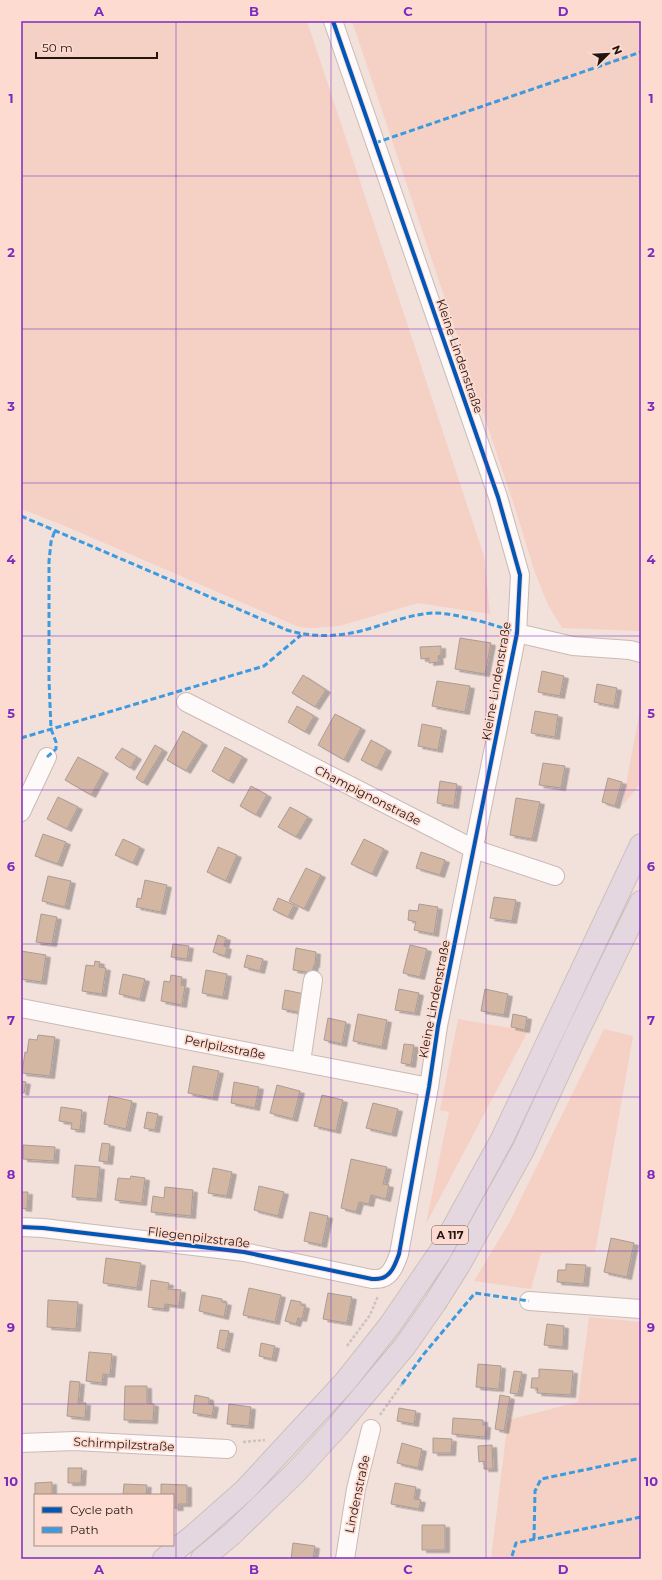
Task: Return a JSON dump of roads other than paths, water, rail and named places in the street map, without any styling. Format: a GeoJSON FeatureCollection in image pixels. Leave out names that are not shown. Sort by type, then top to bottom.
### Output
{"type":"FeatureCollection","features":[{"type":"Feature","properties":{"kind":"highway","name":"A 117"},"geometry":{"type":"LineString","coordinates":[[164,1559],[193,1536],[245,1490],[345,1382],[390,1325],[440,1252],[502,1139],[641,844]]}},
{"type":"Feature","properties":{"kind":"highway","name":"A 117"},"geometry":{"type":"LineString","coordinates":[[202,1559],[232,1534],[296,1472],[337,1428],[405,1346],[435,1303],[459,1266],[523,1150],[576,1035],[641,902]]}},
{"type":"Feature","properties":{"kind":"street","name":"Kleine Lindenstraße"},"geometry":{"type":"LineString","coordinates":[[333,21],[498,497],[520,575],[517,633],[438,1026],[429,1087],[399,1254],[394,1266],[377,1278]]}},
{"type":"Feature","properties":{"kind":"street","name":"Kleine Lindenstraße"},"geometry":{"type":"LineString","coordinates":[[517,633],[573,646],[630,650],[641,654]]}},
{"type":"Feature","properties":{"kind":"street","name":"Champignonstraße"},"geometry":{"type":"LineString","coordinates":[[186,702],[474,849],[555,876]]}},
{"type":"Feature","properties":{"kind":"street"},"geometry":{"type":"LineString","coordinates":[[21,812],[48,757]]}},
{"type":"Feature","properties":{"kind":"street"},"geometry":{"type":"LineString","coordinates":[[301,1062],[313,980]]}},
{"type":"Feature","properties":{"kind":"street","name":"Perlpilzstraße"},"geometry":{"type":"LineString","coordinates":[[21,1008],[429,1087]]}},
{"type":"Feature","properties":{"kind":"street","name":"Fliegenpilzstraße"},"geometry":{"type":"LineString","coordinates":[[21,1227],[43,1228],[244,1252],[377,1278]]}},
{"type":"Feature","properties":{"kind":"street"},"geometry":{"type":"LineString","coordinates":[[529,1301],[641,1309]]}},
{"type":"Feature","properties":{"kind":"street","name":"Lindenstraße"},"geometry":{"type":"LineString","coordinates":[[345,1559],[356,1489],[371,1428]]}},
{"type":"Feature","properties":{"kind":"street","name":"Schirmpilzstraße"},"geometry":{"type":"LineString","coordinates":[[21,1443],[75,1441],[227,1449]]}}]}
